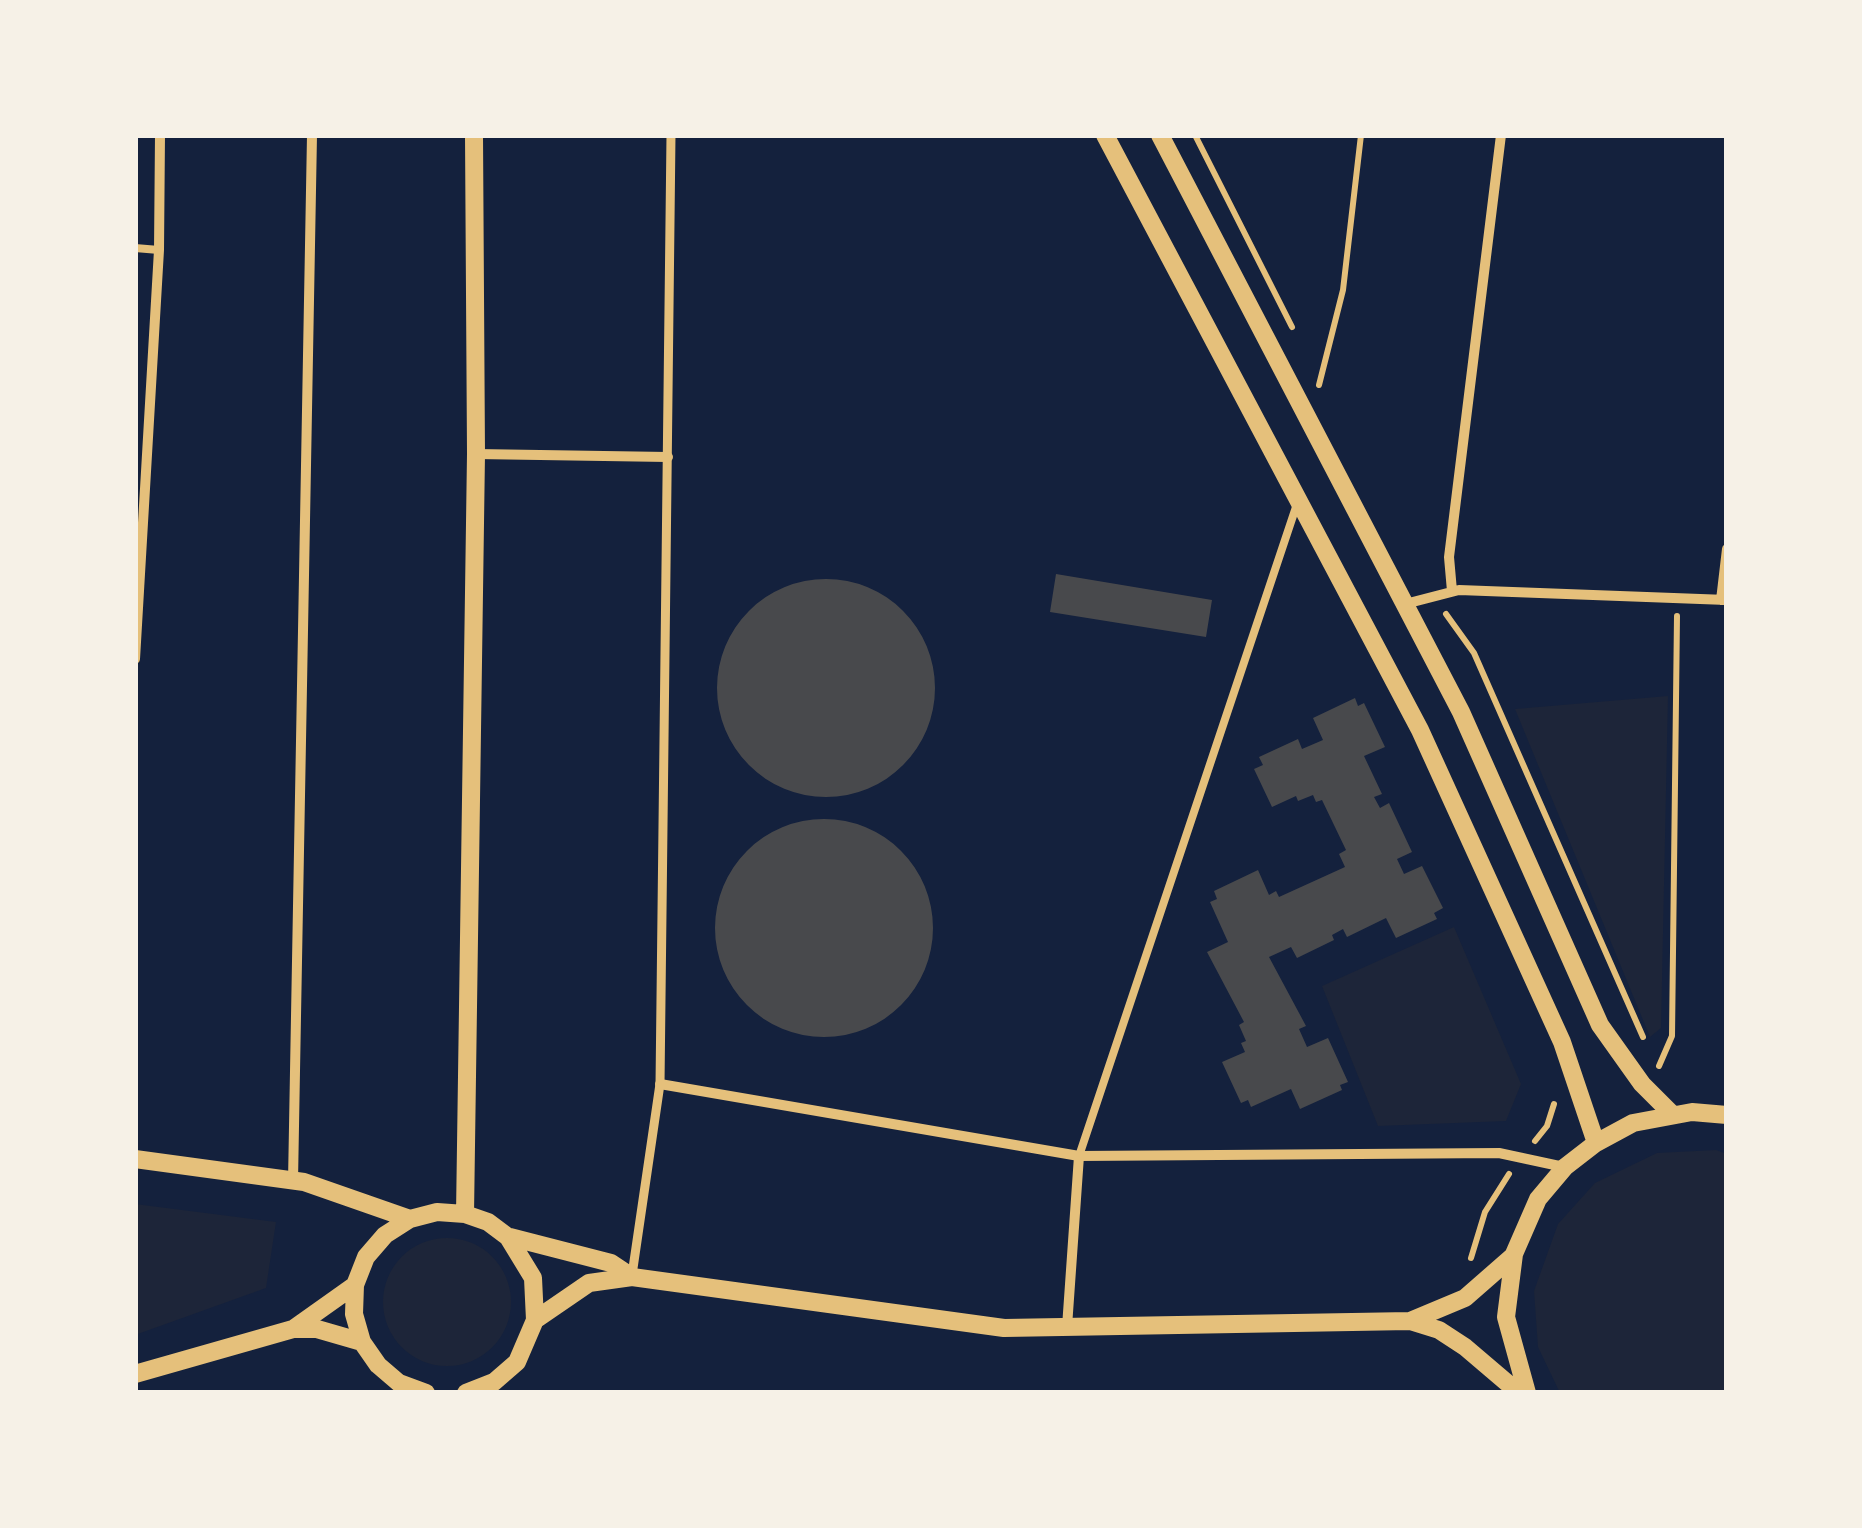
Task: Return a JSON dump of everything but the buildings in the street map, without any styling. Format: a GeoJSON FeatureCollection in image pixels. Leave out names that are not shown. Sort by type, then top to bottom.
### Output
{"type":"FeatureCollection","features":[{"type":"Feature","properties":{"kind":"street"},"geometry":{"type":"LineString","coordinates":[[135,660],[159,250],[160,135]]}},
{"type":"Feature","properties":{"kind":"street"},"geometry":{"type":"LineString","coordinates":[[293,1180],[312,135]]}},
{"type":"Feature","properties":{"kind":"street"},"geometry":{"type":"LineString","coordinates":[[465,1214],[476,454],[474,135]]}},
{"type":"Feature","properties":{"kind":"street"},"geometry":{"type":"LineString","coordinates":[[632,1278],[660,1084],[670,135]]}},
{"type":"Feature","properties":{"kind":"street"},"geometry":{"type":"LineString","coordinates":[[1106,135],[1420,730],[1562,1042],[1596,1143]]}},
{"type":"Feature","properties":{"kind":"street"},"geometry":{"type":"LineString","coordinates":[[1160,135],[1461,712],[1600,1025],[1642,1084],[1672,1114]]}},
{"type":"Feature","properties":{"kind":"street"},"geometry":{"type":"LineString","coordinates":[[1452,592],[1449,557],[1501,135]]}},
{"type":"Feature","properties":{"kind":"street"},"geometry":{"type":"LineString","coordinates":[[476,454],[668,457]]}},
{"type":"Feature","properties":{"kind":"street"},"geometry":{"type":"LineString","coordinates":[[1405,604],[1452,592],[1677,594],[1724,600],[1727,550]]}},
{"type":"Feature","properties":{"kind":"street"},"geometry":{"type":"LineString","coordinates":[[660,1084],[1080,1156],[1498,1154],[1565,1167]]}},
{"type":"Feature","properties":{"kind":"street"},"geometry":{"type":"LineString","coordinates":[[1527,1393],[1520,1380],[1506,1317],[1514,1254],[1538,1199],[1565,1167],[1596,1143],[1633,1124],[1672,1114],[1727,1115]]}},
{"type":"Feature","properties":{"kind":"street"},"geometry":{"type":"LineString","coordinates":[[1067,1327],[1080,1156]]}},
{"type":"Feature","properties":{"kind":"street"},"geometry":{"type":"LineString","coordinates":[[135,1160],[293,1180],[410,1219]]}},
{"type":"Feature","properties":{"kind":"street"},"geometry":{"type":"LineString","coordinates":[[426,1393],[398,1388],[362,1342],[354,1314],[356,1285],[376,1245],[410,1219],[437,1212],[465,1214],[508,1236],[610,1264],[632,1278]]}},
{"type":"Feature","properties":{"kind":"street"},"geometry":{"type":"LineString","coordinates":[[466,1393],[498,1388],[517,1362],[535,1320],[534,1278],[508,1236]]}},
{"type":"Feature","properties":{"kind":"street"},"geometry":{"type":"LineString","coordinates":[[1410,1322],[1474,1292],[1514,1254]]}},
{"type":"Feature","properties":{"kind":"street"},"geometry":{"type":"LineString","coordinates":[[535,1320],[590,1283],[632,1278],[1004,1328],[1410,1322],[1439,1330],[1465,1346],[1519,1393]]}},
{"type":"Feature","properties":{"kind":"street"},"geometry":{"type":"LineString","coordinates":[[293,1329],[356,1285]]}},
{"type":"Feature","properties":{"kind":"street"},"geometry":{"type":"LineString","coordinates":[[135,1374],[293,1329],[318,1329],[362,1342]]}},
{"type":"Feature","properties":{"kind":"lane"},"geometry":{"type":"LineString","coordinates":[[135,248],[159,250]]}},
{"type":"Feature","properties":{"kind":"lane"},"geometry":{"type":"LineString","coordinates":[[1080,1156],[1298,500]]}},
{"type":"Feature","properties":{"kind":"path"},"geometry":{"type":"LineString","coordinates":[[1300,406],[1317,392],[1343,290],[1361,135]]}},
{"type":"Feature","properties":{"kind":"path"},"geometry":{"type":"LineString","coordinates":[[1642,1084],[1658,1070],[1672,1036],[1677,594]]}},
{"type":"Feature","properties":{"kind":"shaded area"},"geometry":{"type":"Polygon","coordinates":[[[1668,696],[1661,1028],[1650,1037],[1515,709],[1668,696]]]}},
{"type":"Feature","properties":{"kind":"shaded area"},"geometry":{"type":"Polygon","coordinates":[[[1454,927],[1521,1084],[1506,1121],[1378,1126],[1322,986],[1454,927]]]}},
{"type":"Feature","properties":{"kind":"shaded area"},"geometry":{"type":"Polygon","coordinates":[[[1716,1150],[1727,1154],[1727,1393],[1560,1393],[1538,1347],[1534,1291],[1558,1224],[1595,1183],[1657,1153],[1716,1150]]]}},
{"type":"Feature","properties":{"kind":"shaded area"},"geometry":{"type":"Polygon","coordinates":[[[135,1204],[276,1222],[266,1288],[135,1335],[135,1204]]]}},
{"type":"Feature","properties":{"kind":"shaded area"},"geometry":{"type":"Polygon","coordinates":[[[447,1238],[471,1243],[492,1257],[506,1278],[511,1302],[506,1326],[492,1347],[471,1361],[447,1366],[423,1361],[402,1347],[388,1326],[383,1302],[388,1278],[402,1257],[423,1243],[447,1238]]]}}]}
